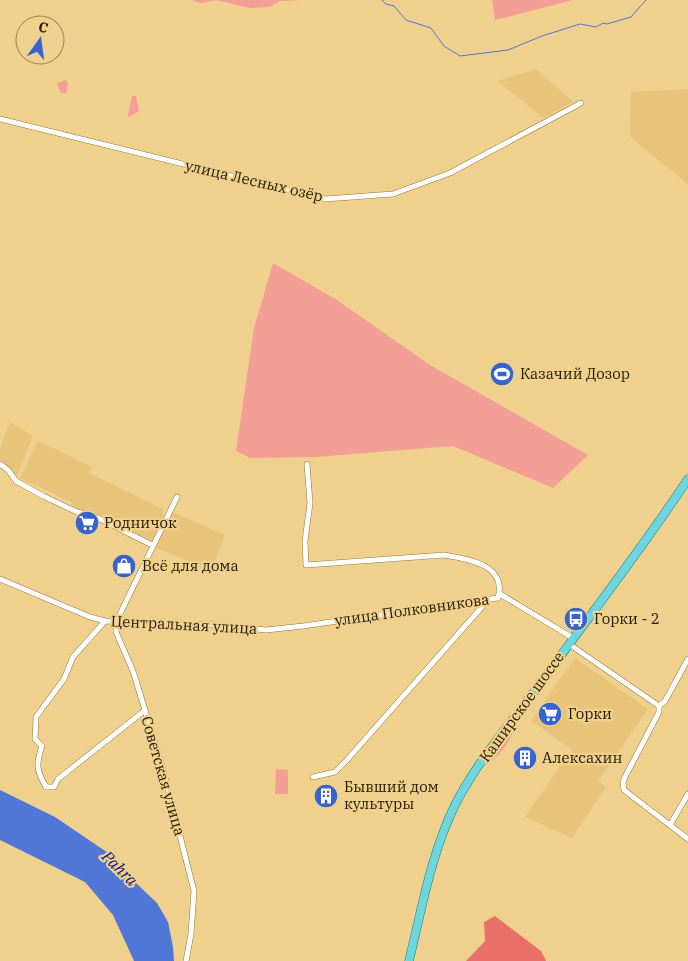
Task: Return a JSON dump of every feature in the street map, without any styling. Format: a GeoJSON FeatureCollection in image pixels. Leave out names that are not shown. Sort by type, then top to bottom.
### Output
{"type":"FeatureCollection","features":[{"type":"Feature","properties":{"kind":"main road","name":"Каширское шоссе"},"geometry":{"type":"LineString","coordinates":[[410,961],[431,869],[455,805],[480,765],[626,568],[688,479]]}},
{"type":"Feature","properties":{"kind":"street","name":"улица Лесных озёр"},"geometry":{"type":"LineString","coordinates":[[0,119],[324,199],[393,194],[450,174],[581,104]]}},
{"type":"Feature","properties":{"kind":"street"},"geometry":{"type":"LineString","coordinates":[[0,464],[8,470],[16,481],[43,496],[77,512],[96,517],[152,545]]}},
{"type":"Feature","properties":{"kind":"street","name":"улица Полковникова"},"geometry":{"type":"LineString","coordinates":[[287,628],[489,600],[498,598],[500,594],[499,582],[494,571],[464,558],[444,554],[306,565],[306,541],[310,503],[307,464]]}},
{"type":"Feature","properties":{"kind":"street"},"geometry":{"type":"LineString","coordinates":[[116,622],[177,497]]}},
{"type":"Feature","properties":{"kind":"street","name":"Центральная улица"},"geometry":{"type":"LineString","coordinates":[[0,579],[90,617],[105,621],[209,624],[266,630],[287,628]]}},
{"type":"Feature","properties":{"kind":"street"},"geometry":{"type":"LineString","coordinates":[[500,594],[571,641],[658,706],[659,712],[625,777],[623,782],[624,790],[688,839]]}},
{"type":"Feature","properties":{"kind":"street"},"geometry":{"type":"LineString","coordinates":[[313,777],[335,772],[346,761],[489,600]]}},
{"type":"Feature","properties":{"kind":"street"},"geometry":{"type":"LineString","coordinates":[[105,621],[73,657],[64,678],[36,717],[35,739],[42,746],[38,760],[38,774],[46,786],[54,787],[58,778],[144,711]]}},
{"type":"Feature","properties":{"kind":"street","name":"Советская улица"},"geometry":{"type":"LineString","coordinates":[[116,622],[116,632],[133,671],[163,770],[194,891],[192,934],[186,961]]}},
{"type":"Feature","properties":{"kind":"street"},"geometry":{"type":"LineString","coordinates":[[658,706],[665,701],[688,659]]}},
{"type":"Feature","properties":{"kind":"street"},"geometry":{"type":"LineString","coordinates":[[670,825],[688,794]]}},
{"type":"Feature","properties":{"kind":"shaded area"},"geometry":{"type":"Polygon","coordinates":[[[191,0],[216,0],[201,3],[191,0]]]}},
{"type":"Feature","properties":{"kind":"shaded area"},"geometry":{"type":"Polygon","coordinates":[[[216,0],[303,0],[280,1],[270,7],[250,8],[216,0]]]}},
{"type":"Feature","properties":{"kind":"shaded area"},"geometry":{"type":"Polygon","coordinates":[[[492,0],[573,0],[495,20],[492,0]]]}},
{"type":"Feature","properties":{"kind":"shaded area"},"geometry":{"type":"Polygon","coordinates":[[[536,69],[573,102],[543,118],[498,81],[536,69]]]}},
{"type":"Feature","properties":{"kind":"shaded area"},"geometry":{"type":"Polygon","coordinates":[[[66,80],[68,83],[66,94],[60,92],[57,83],[66,80]]]}},
{"type":"Feature","properties":{"kind":"shaded area"},"geometry":{"type":"Polygon","coordinates":[[[688,89],[688,184],[630,137],[631,92],[688,89]]]}},
{"type":"Feature","properties":{"kind":"shaded area"},"geometry":{"type":"Polygon","coordinates":[[[132,96],[136,96],[139,111],[129,117],[128,115],[132,96]]]}},
{"type":"Feature","properties":{"kind":"shaded area"},"geometry":{"type":"Polygon","coordinates":[[[273,263],[337,300],[430,365],[588,455],[553,488],[453,446],[316,457],[250,458],[236,451],[254,328],[273,263]]]}},
{"type":"Feature","properties":{"kind":"shaded area"},"geometry":{"type":"Polygon","coordinates":[[[10,422],[33,436],[17,475],[0,462],[0,448],[10,422]]]}},
{"type":"Feature","properties":{"kind":"shaded area"},"geometry":{"type":"Polygon","coordinates":[[[38,441],[92,467],[89,473],[163,509],[163,516],[153,540],[113,522],[107,515],[77,510],[71,502],[20,478],[38,441]]]}},
{"type":"Feature","properties":{"kind":"shaded area"},"geometry":{"type":"Polygon","coordinates":[[[172,512],[225,535],[211,570],[156,548],[172,512]]]}},
{"type":"Feature","properties":{"kind":"shaded area"},"geometry":{"type":"Polygon","coordinates":[[[575,658],[648,709],[598,781],[606,787],[572,838],[525,817],[572,750],[531,721],[575,658]]]}},
{"type":"Feature","properties":{"kind":"shaded area"},"geometry":{"type":"Polygon","coordinates":[[[512,725],[514,727],[513,732],[506,746],[491,761],[487,760],[512,725]]]}},
{"type":"Feature","properties":{"kind":"shaded area"},"geometry":{"type":"Polygon","coordinates":[[[276,769],[288,770],[288,794],[275,794],[276,769]]]}},
{"type":"Feature","properties":{"kind":"shaded area"},"geometry":{"type":"Polygon","coordinates":[[[495,916],[541,951],[546,961],[466,961],[485,941],[484,922],[495,916]]]}},
{"type":"Feature","properties":{"kind":"water","name":"Pahra"},"geometry":{"type":"Polygon","coordinates":[[[0,790],[55,817],[117,859],[137,884],[157,903],[168,922],[174,961],[134,961],[113,915],[85,882],[0,840],[0,790]]]}},
{"type":"Feature","properties":{"kind":"waterway"},"geometry":{"type":"LineString","coordinates":[[382,0],[386,4],[394,6],[406,20],[431,28],[444,46],[460,56],[508,50],[542,36],[580,24],[596,27],[603,23],[607,24],[631,17],[646,0]]}},
{"type":"Feature","properties":{"kind":"place","name":"Казачий Дозор"},"geometry":{"type":"Point","coordinates":[502,374]}},
{"type":"Feature","properties":{"kind":"place","name":"Родничок"},"geometry":{"type":"Point","coordinates":[87,523]}},
{"type":"Feature","properties":{"kind":"place","name":"Всё для дома"},"geometry":{"type":"Point","coordinates":[124,566]}},
{"type":"Feature","properties":{"kind":"place","name":"Горки - 2"},"geometry":{"type":"Point","coordinates":[576,619]}},
{"type":"Feature","properties":{"kind":"place","name":"Горки"},"geometry":{"type":"Point","coordinates":[550,714]}},
{"type":"Feature","properties":{"kind":"place","name":"Алексахин"},"geometry":{"type":"Point","coordinates":[525,758]}},
{"type":"Feature","properties":{"kind":"place","name":"Бывший дом культуры"},"geometry":{"type":"Point","coordinates":[326,796]}}]}
